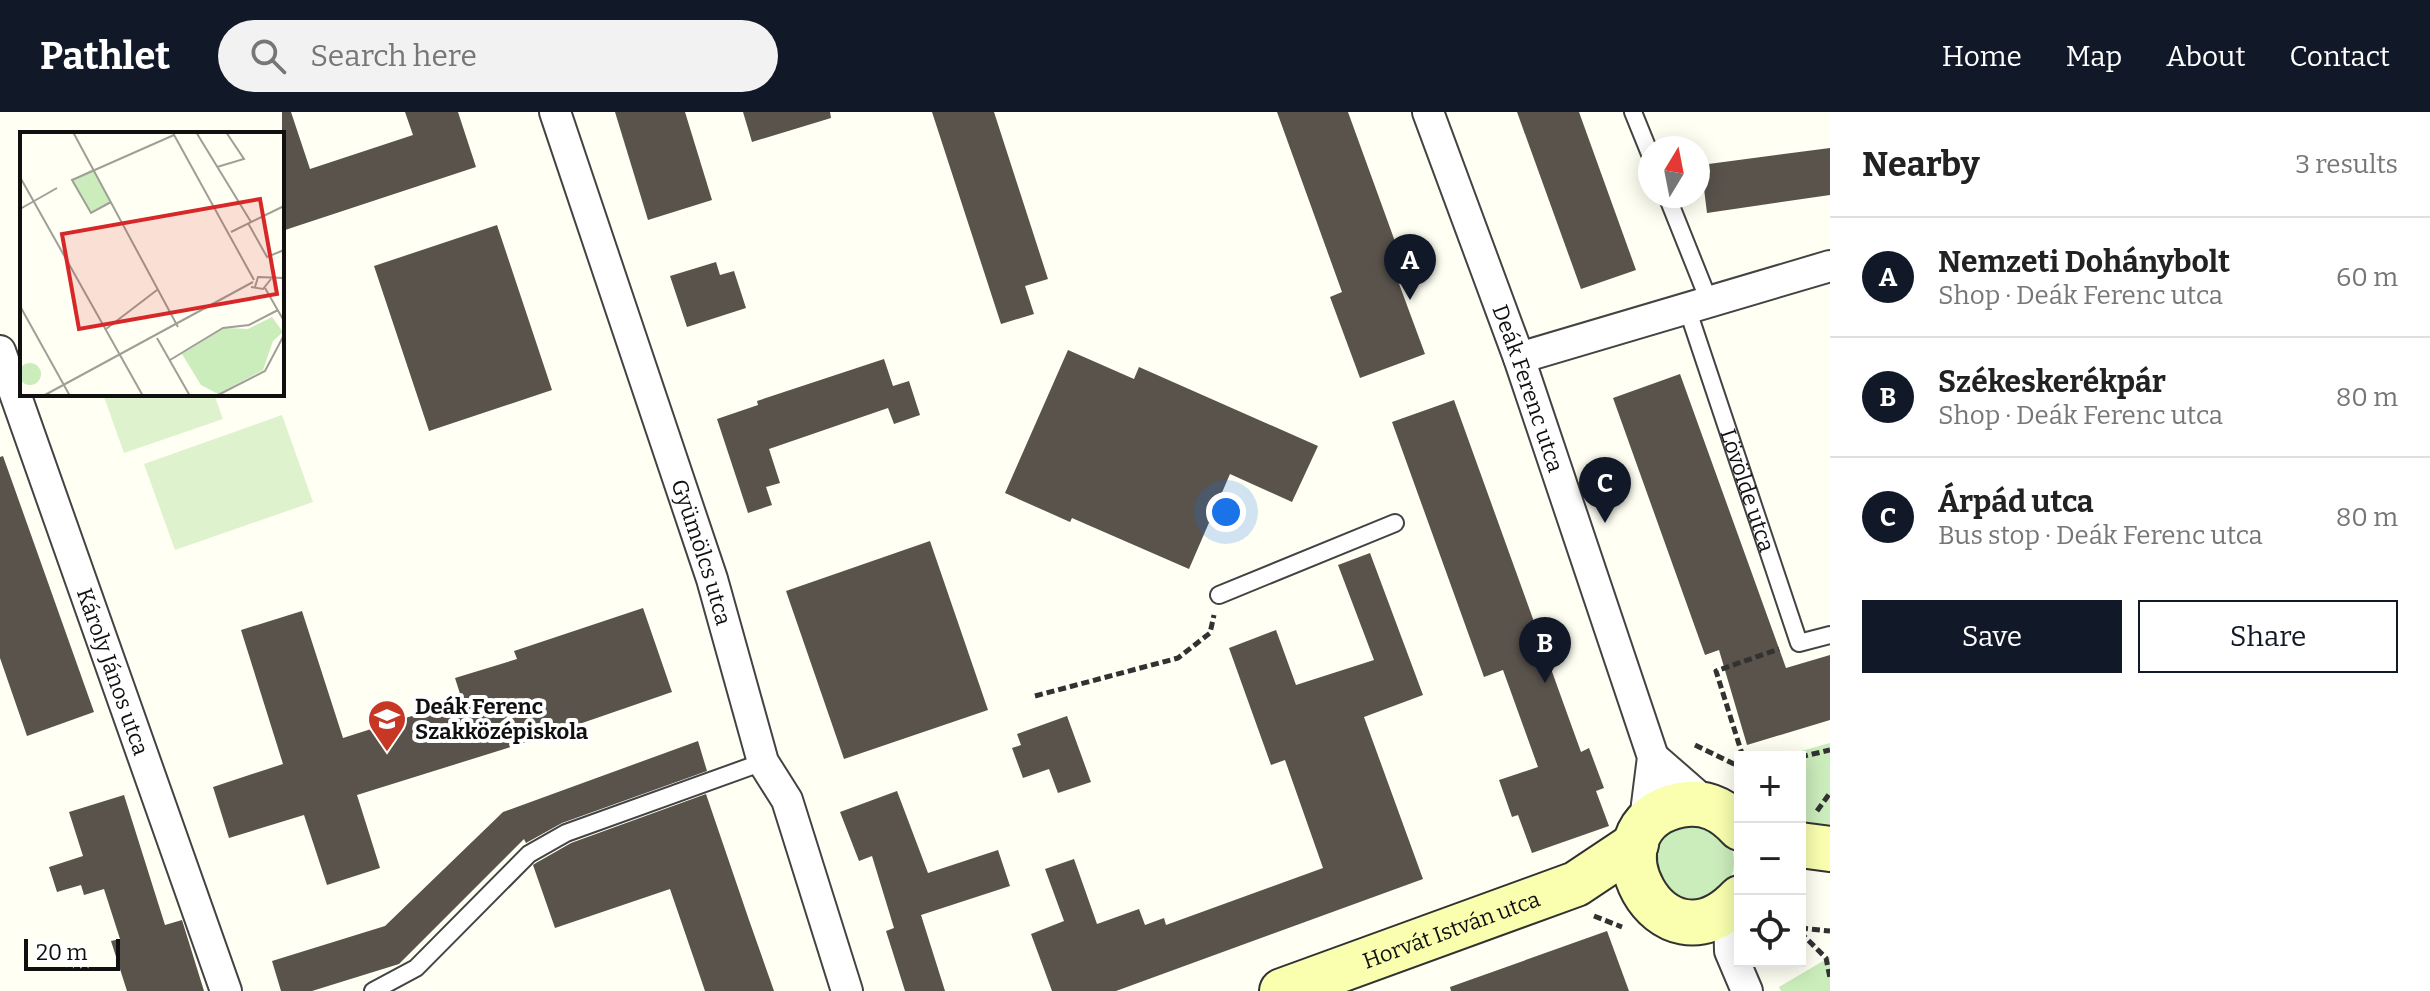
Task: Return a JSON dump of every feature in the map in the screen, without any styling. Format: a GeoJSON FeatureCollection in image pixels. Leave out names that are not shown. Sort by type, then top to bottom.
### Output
{"type":"FeatureCollection","features":[{"type":"Feature","properties":{"kind":"main road","name":"Horvát István utca"},"geometry":{"type":"LineString","coordinates":[[1282,991],[1576,884],[1640,836],[1656,815],[1672,807],[1732,822]]}},
{"type":"Feature","properties":{"kind":"main road"},"geometry":{"type":"LineString","coordinates":[[1640,836],[1633,862],[1642,894],[1656,910],[1674,919],[1723,920]]}},
{"type":"Feature","properties":{"kind":"main road","name":"Horvát István utca"},"geometry":{"type":"LineString","coordinates":[[1576,884],[1642,894]]}},
{"type":"Feature","properties":{"kind":"street","name":"Gyümölcs utca"},"geometry":{"type":"LineString","coordinates":[[555,112],[712,579],[763,762],[787,800],[847,991]]}},
{"type":"Feature","properties":{"kind":"street","name":"Deák Ferenc utca"},"geometry":{"type":"LineString","coordinates":[[1428,112],[1519,358],[1653,757],[1640,836]]}},
{"type":"Feature","properties":{"kind":"street"},"geometry":{"type":"LineString","coordinates":[[1519,358],[1830,266]]}},
{"type":"Feature","properties":{"kind":"street","name":"Károly János utca"},"geometry":{"type":"LineString","coordinates":[[0,351],[226,991]]}},
{"type":"Feature","properties":{"kind":"street"},"geometry":{"type":"LineString","coordinates":[[1653,757],[1732,822]]}},
{"type":"Feature","properties":{"kind":"street"},"geometry":{"type":"LineString","coordinates":[[1723,920],[1747,991]]}},
{"type":"Feature","properties":{"kind":"lane"},"geometry":{"type":"LineString","coordinates":[[1633,112],[1643,136]]}},
{"type":"Feature","properties":{"kind":"lane"},"geometry":{"type":"LineString","coordinates":[[1670,208],[1698,305]]}},
{"type":"Feature","properties":{"kind":"lane","name":"Lövölde utca"},"geometry":{"type":"LineString","coordinates":[[1698,305],[1799,643]]}},
{"type":"Feature","properties":{"kind":"lane"},"geometry":{"type":"LineString","coordinates":[[1219,595],[1395,523]]}},
{"type":"Feature","properties":{"kind":"lane"},"geometry":{"type":"LineString","coordinates":[[1799,643],[1830,635]]}},
{"type":"Feature","properties":{"kind":"lane"},"geometry":{"type":"LineString","coordinates":[[373,991],[416,968],[529,854],[566,833],[763,762]]}},
{"type":"Feature","properties":{"kind":"path"},"geometry":{"type":"LineString","coordinates":[[1035,696],[1178,658],[1210,633],[1219,595]]}},
{"type":"Feature","properties":{"kind":"path"},"geometry":{"type":"LineString","coordinates":[[1741,751],[1716,671],[1799,643]]}},
{"type":"Feature","properties":{"kind":"path"},"geometry":{"type":"LineString","coordinates":[[1695,745],[1734,764]]}},
{"type":"Feature","properties":{"kind":"path"},"geometry":{"type":"LineString","coordinates":[[1806,756],[1830,750]]}},
{"type":"Feature","properties":{"kind":"path"},"geometry":{"type":"LineString","coordinates":[[1806,930],[1830,931]]}},
{"type":"Feature","properties":{"kind":"path"},"geometry":{"type":"LineString","coordinates":[[1806,936],[1826,958],[1830,978]]}},
{"type":"Feature","properties":{"kind":"green space"},"geometry":{"type":"Polygon","coordinates":[[[104,396],[215,396],[223,419],[124,453],[104,396]]]}},
{"type":"Feature","properties":{"kind":"green space"},"geometry":{"type":"Polygon","coordinates":[[[282,415],[313,502],[175,550],[144,464],[282,415]]]}},
{"type":"Feature","properties":{"kind":"green space"},"geometry":{"type":"Polygon","coordinates":[[[1830,743],[1830,831],[1806,830],[1806,751],[1801,751],[1830,743]]]}},
{"type":"Feature","properties":{"kind":"green space"},"geometry":{"type":"Polygon","coordinates":[[[1686,823],[1702,823],[1716,829],[1727,840],[1733,854],[1733,870],[1727,884],[1716,895],[1702,901],[1686,901],[1672,895],[1661,884],[1655,870],[1655,854],[1661,840],[1672,829],[1686,823]]]}},
{"type":"Feature","properties":{"kind":"green space"},"geometry":{"type":"Polygon","coordinates":[[[1830,957],[1830,991],[1781,991],[1779,987],[1830,957]]]}},
{"type":"Feature","properties":{"kind":"building"},"geometry":{"type":"Polygon","coordinates":[[[282,112],[291,112],[310,169],[413,135],[405,112],[458,112],[476,167],[284,230],[282,112]]]}},
{"type":"Feature","properties":{"kind":"building"},"geometry":{"type":"Polygon","coordinates":[[[615,112],[685,112],[712,200],[648,220],[615,112]]]}},
{"type":"Feature","properties":{"kind":"building"},"geometry":{"type":"Polygon","coordinates":[[[743,112],[830,112],[831,118],[752,142],[743,112]]]}},
{"type":"Feature","properties":{"kind":"building"},"geometry":{"type":"Polygon","coordinates":[[[932,112],[994,112],[1048,279],[1025,286],[1034,314],[1001,324],[932,112]]]}},
{"type":"Feature","properties":{"kind":"building"},"geometry":{"type":"Polygon","coordinates":[[[1277,112],[1348,112],[1401,258],[1391,262],[1425,354],[1360,378],[1330,297],[1342,292],[1277,112]]]}},
{"type":"Feature","properties":{"kind":"building"},"geometry":{"type":"Polygon","coordinates":[[[1517,112],[1579,112],[1636,270],[1581,289],[1517,112]]]}},
{"type":"Feature","properties":{"kind":"building"},"geometry":{"type":"Polygon","coordinates":[[[1830,148],[1830,195],[1707,213],[1706,208],[1710,208],[1710,164],[1830,148]]]}},
{"type":"Feature","properties":{"kind":"building"},"geometry":{"type":"Polygon","coordinates":[[[497,225],[552,390],[429,431],[374,266],[497,225]]]}},
{"type":"Feature","properties":{"kind":"building"},"geometry":{"type":"Polygon","coordinates":[[[716,262],[720,275],[734,271],[746,308],[687,327],[670,276],[716,262]]]}},
{"type":"Feature","properties":{"kind":"building"},"geometry":{"type":"Polygon","coordinates":[[[1068,350],[1134,379],[1139,367],[1318,446],[1292,502],[1230,474],[1189,569],[1072,518],[1070,522],[1005,493],[1068,350]]]}},
{"type":"Feature","properties":{"kind":"building"},"geometry":{"type":"Polygon","coordinates":[[[884,359],[893,386],[909,381],[920,415],[894,424],[888,408],[769,449],[780,483],[766,487],[772,505],[748,513],[717,419],[758,405],[757,401],[884,359]]]}},
{"type":"Feature","properties":{"kind":"building"},"geometry":{"type":"Polygon","coordinates":[[[1680,374],[1786,668],[1830,655],[1830,720],[1747,745],[1719,650],[1705,655],[1613,398],[1680,374]]]}},
{"type":"Feature","properties":{"kind":"building"},"geometry":{"type":"Polygon","coordinates":[[[1454,400],[1581,752],[1589,748],[1604,788],[1596,791],[1609,826],[1532,853],[1518,815],[1512,817],[1499,780],[1538,767],[1503,670],[1484,677],[1392,422],[1454,400]]]}},
{"type":"Feature","properties":{"kind":"building"},"geometry":{"type":"Polygon","coordinates":[[[3,456],[94,712],[27,736],[0,658],[0,457],[3,456]]]}},
{"type":"Feature","properties":{"kind":"building"},"geometry":{"type":"Polygon","coordinates":[[[930,541],[988,710],[844,759],[786,591],[930,541]]]}},
{"type":"Feature","properties":{"kind":"building"},"geometry":{"type":"Polygon","coordinates":[[[1370,553],[1423,695],[1364,717],[1423,879],[1116,991],[1052,991],[1031,934],[1064,921],[1045,869],[1074,859],[1097,924],[1139,909],[1145,925],[1164,918],[1166,925],[1323,868],[1285,760],[1271,765],[1229,648],[1276,630],[1296,685],[1374,660],[1338,565],[1370,553]]]}},
{"type":"Feature","properties":{"kind":"building","name":"Deák Ferenc Szakközépiskola"},"geometry":{"type":"Polygon","coordinates":[[[643,608],[672,692],[530,741],[357,795],[380,868],[327,885],[304,815],[229,838],[213,787],[283,764],[241,630],[302,611],[343,738],[462,700],[455,678],[517,659],[514,651],[643,608]]]}},
{"type":"Feature","properties":{"kind":"building"},"geometry":{"type":"Polygon","coordinates":[[[1067,716],[1091,782],[1058,793],[1049,769],[1023,778],[1012,748],[1021,745],[1017,734],[1067,716]]]}},
{"type":"Feature","properties":{"kind":"building"},"geometry":{"type":"Polygon","coordinates":[[[698,741],[707,771],[562,823],[526,843],[524,839],[399,964],[312,991],[281,991],[272,961],[385,926],[503,812],[698,741]]]}},
{"type":"Feature","properties":{"kind":"building"},"geometry":{"type":"Polygon","coordinates":[[[897,791],[928,873],[998,850],[1010,886],[921,915],[945,991],[905,991],[886,931],[894,928],[872,856],[859,861],[840,812],[897,791]]]}},
{"type":"Feature","properties":{"kind":"building"},"geometry":{"type":"Polygon","coordinates":[[[706,794],[774,991],[705,991],[670,889],[555,928],[533,865],[571,843],[706,794]]]}},
{"type":"Feature","properties":{"kind":"building"},"geometry":{"type":"Polygon","coordinates":[[[124,795],[165,925],[182,920],[204,991],[127,991],[111,941],[120,939],[104,889],[84,895],[81,885],[57,892],[49,867],[83,856],[69,812],[124,795]]]}},
{"type":"Feature","properties":{"kind":"building"},"geometry":{"type":"Polygon","coordinates":[[[1607,931],[1629,991],[1451,991],[1450,987],[1607,931]]]}},
{"type":"Feature","properties":{"kind":"place","name":"Nemzeti Dohánybolt"},"geometry":{"type":"Point","coordinates":[1410,300]}},
{"type":"Feature","properties":{"kind":"place","name":"Árpád utca"},"geometry":{"type":"Point","coordinates":[1605,523]}},
{"type":"Feature","properties":{"kind":"place","name":"Székeskerékpár"},"geometry":{"type":"Point","coordinates":[1545,683]}},
{"type":"Feature","properties":{"kind":"place","name":"Deák Ferenc Szakközépiskola"},"geometry":{"type":"Point","coordinates":[387,753]}}]}
